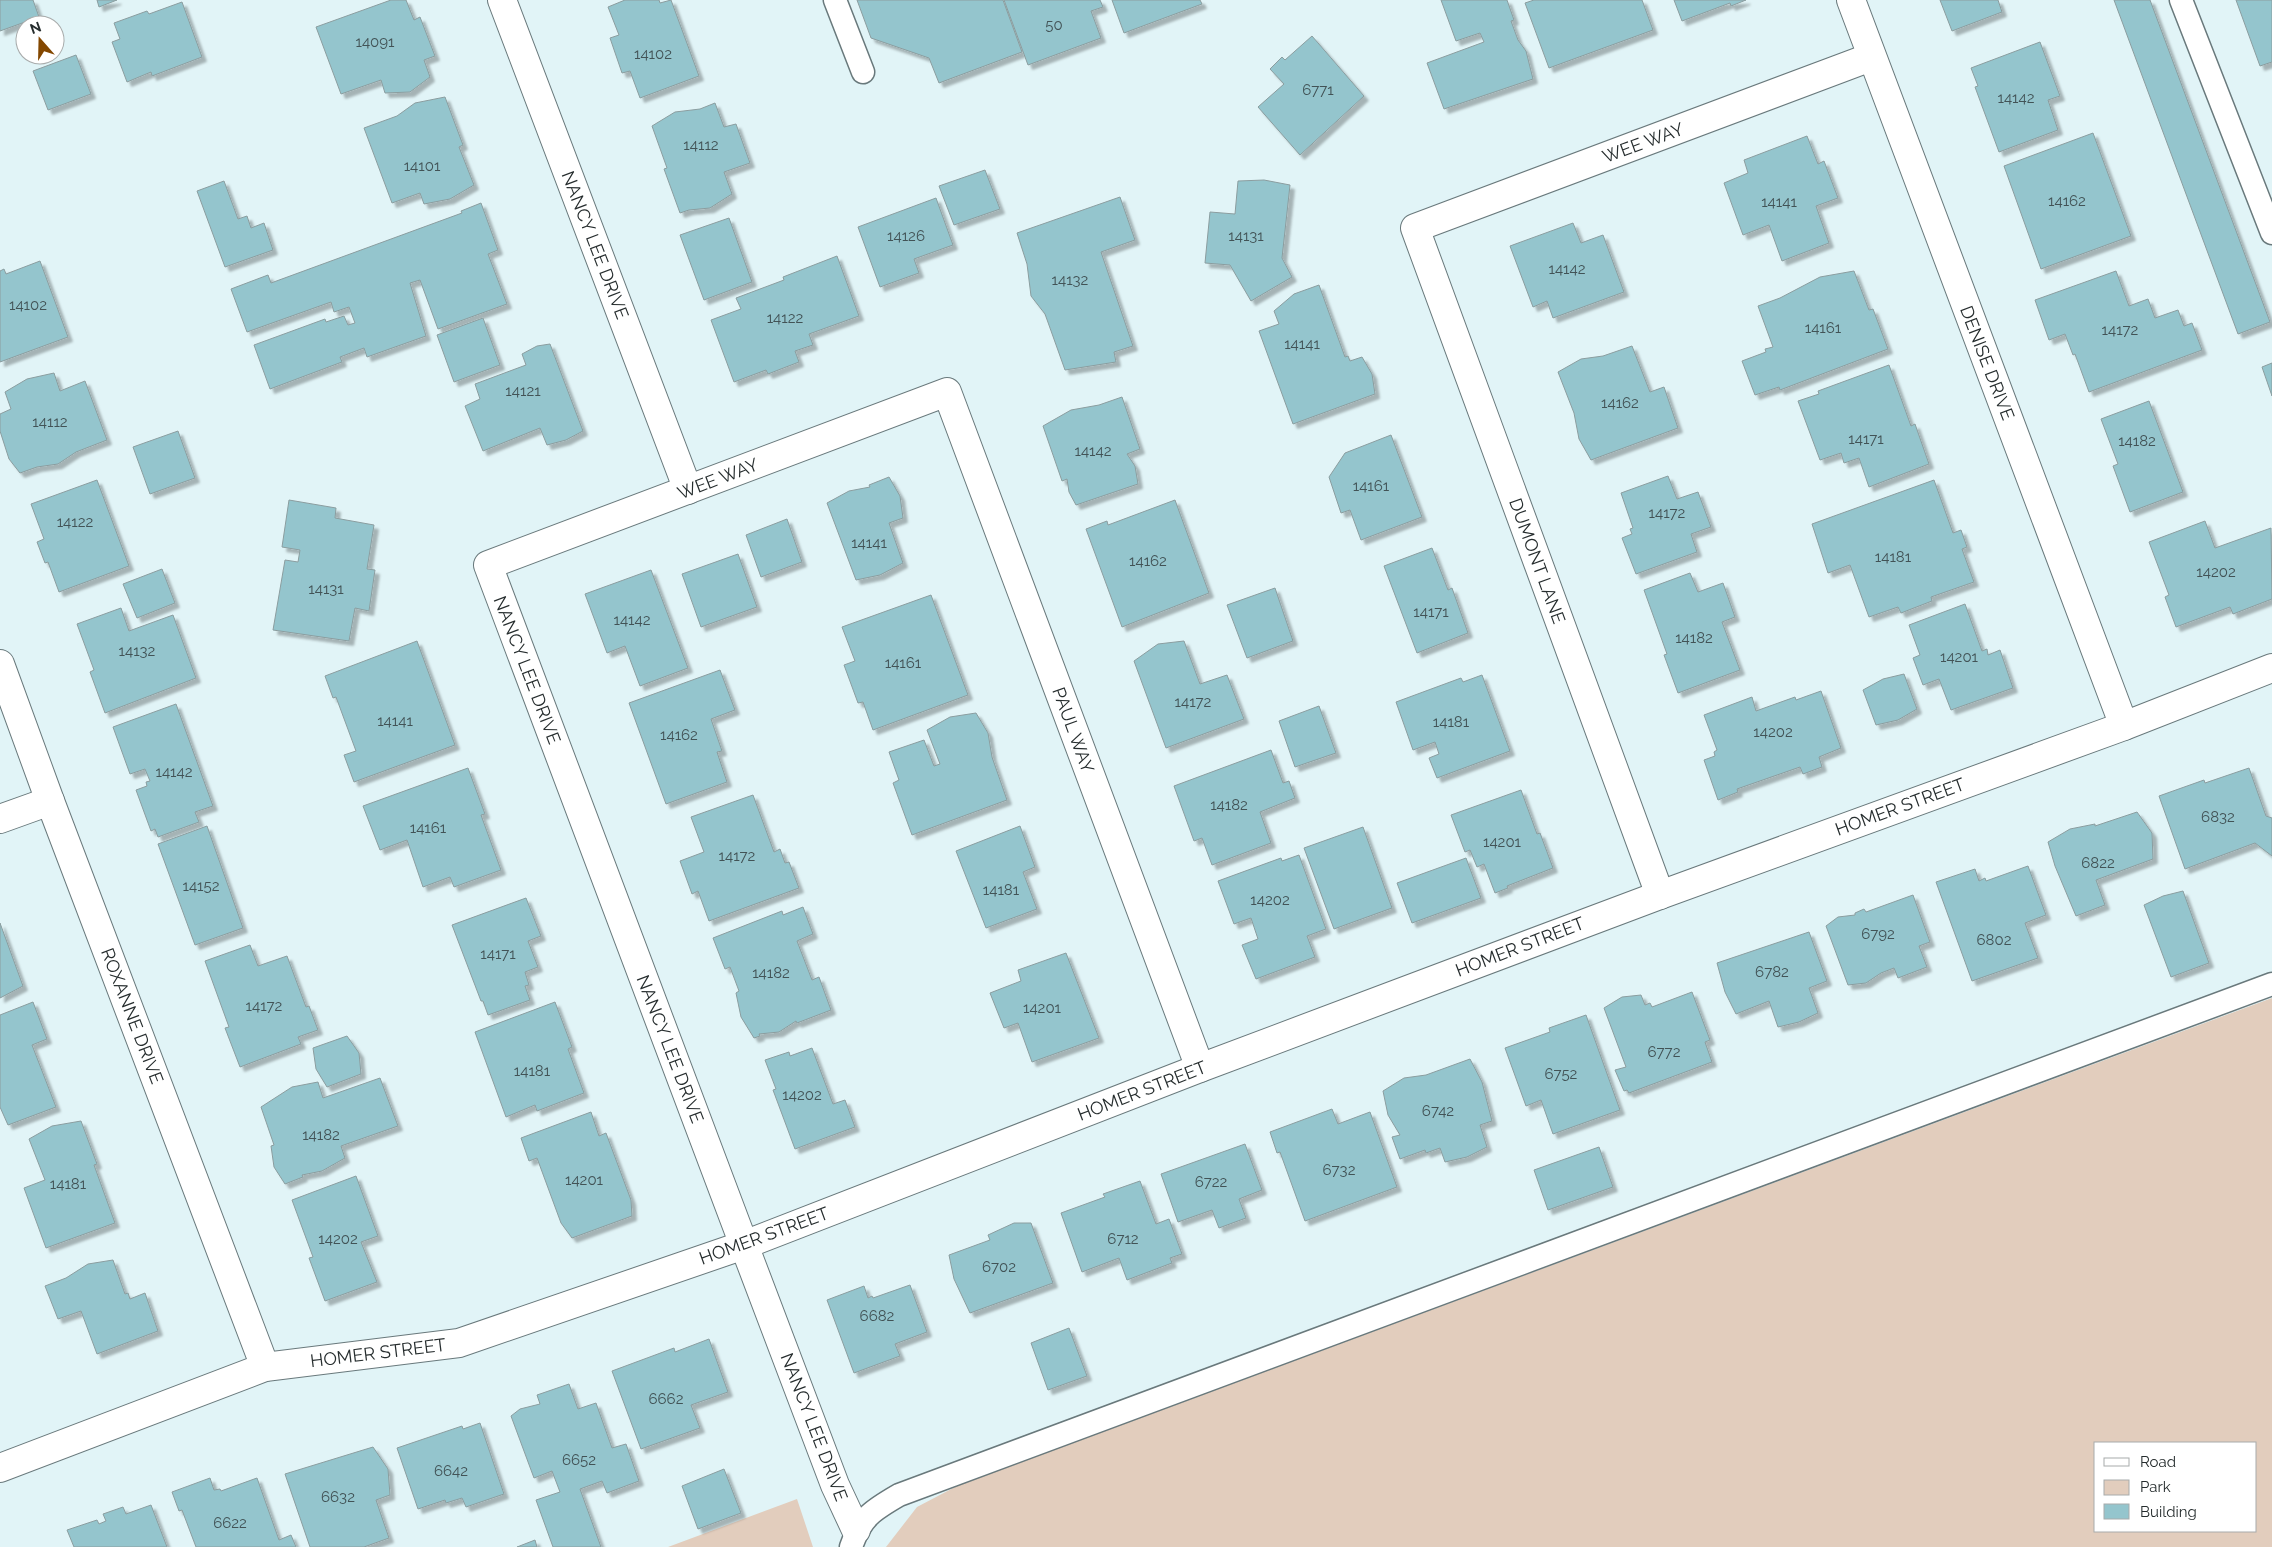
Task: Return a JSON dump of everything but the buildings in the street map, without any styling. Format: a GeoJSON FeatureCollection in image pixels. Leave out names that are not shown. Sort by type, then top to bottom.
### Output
{"type":"FeatureCollection","features":[{"type":"Feature","properties":{"kind":"street","name":"NANCY LEE DRIVE"},"geometry":{"type":"LineString","coordinates":[[502,0],[688,490]]}},
{"type":"Feature","properties":{"kind":"street","name":"DENISE DRIVE"},"geometry":{"type":"LineString","coordinates":[[1851,0],[2124,726]]}},
{"type":"Feature","properties":{"kind":"street","name":"WEE WAY"},"geometry":{"type":"LineString","coordinates":[[1415,228],[1871,57]]}},
{"type":"Feature","properties":{"kind":"street","name":"DUMONT LANE"},"geometry":{"type":"LineString","coordinates":[[1415,228],[1660,895]]}},
{"type":"Feature","properties":{"kind":"street","name":"WEE WAY"},"geometry":{"type":"LineString","coordinates":[[488,565],[947,392]]}},
{"type":"Feature","properties":{"kind":"street","name":"PAUL WAY"},"geometry":{"type":"LineString","coordinates":[[947,392],[1200,1068]]}},
{"type":"Feature","properties":{"kind":"street","name":"NANCY LEE DRIVE"},"geometry":{"type":"LineString","coordinates":[[488,565],[835,1485],[853,1539]]}},
{"type":"Feature","properties":{"kind":"street","name":"ROXANNE DRIVE"},"geometry":{"type":"LineString","coordinates":[[0,664],[50,801],[265,1367]]}},
{"type":"Feature","properties":{"kind":"street","name":"HOMER STREET"},"geometry":{"type":"LineString","coordinates":[[0,1468],[265,1367],[459,1343],[744,1246],[1200,1068],[1660,895],[2124,726],[2272,668]]}},
{"type":"Feature","properties":{"kind":"street"},"geometry":{"type":"LineString","coordinates":[[0,819],[50,801]]}},
{"type":"Feature","properties":{"kind":"lane"},"geometry":{"type":"LineString","coordinates":[[835,0],[863,72]]}},
{"type":"Feature","properties":{"kind":"lane"},"geometry":{"type":"LineString","coordinates":[[2181,0],[2272,234]]}},
{"type":"Feature","properties":{"kind":"lane"},"geometry":{"type":"LineString","coordinates":[[853,1539],[869,1513],[899,1495],[2272,984]]}},
{"type":"Feature","properties":{"kind":"green space"},"geometry":{"type":"Polygon","coordinates":[[[2272,998],[2272,1547],[886,1547],[917,1507],[957,1486],[2272,998]]]}},
{"type":"Feature","properties":{"kind":"green space"},"geometry":{"type":"Polygon","coordinates":[[[797,1499],[813,1547],[668,1547],[797,1499]]]}}]}
